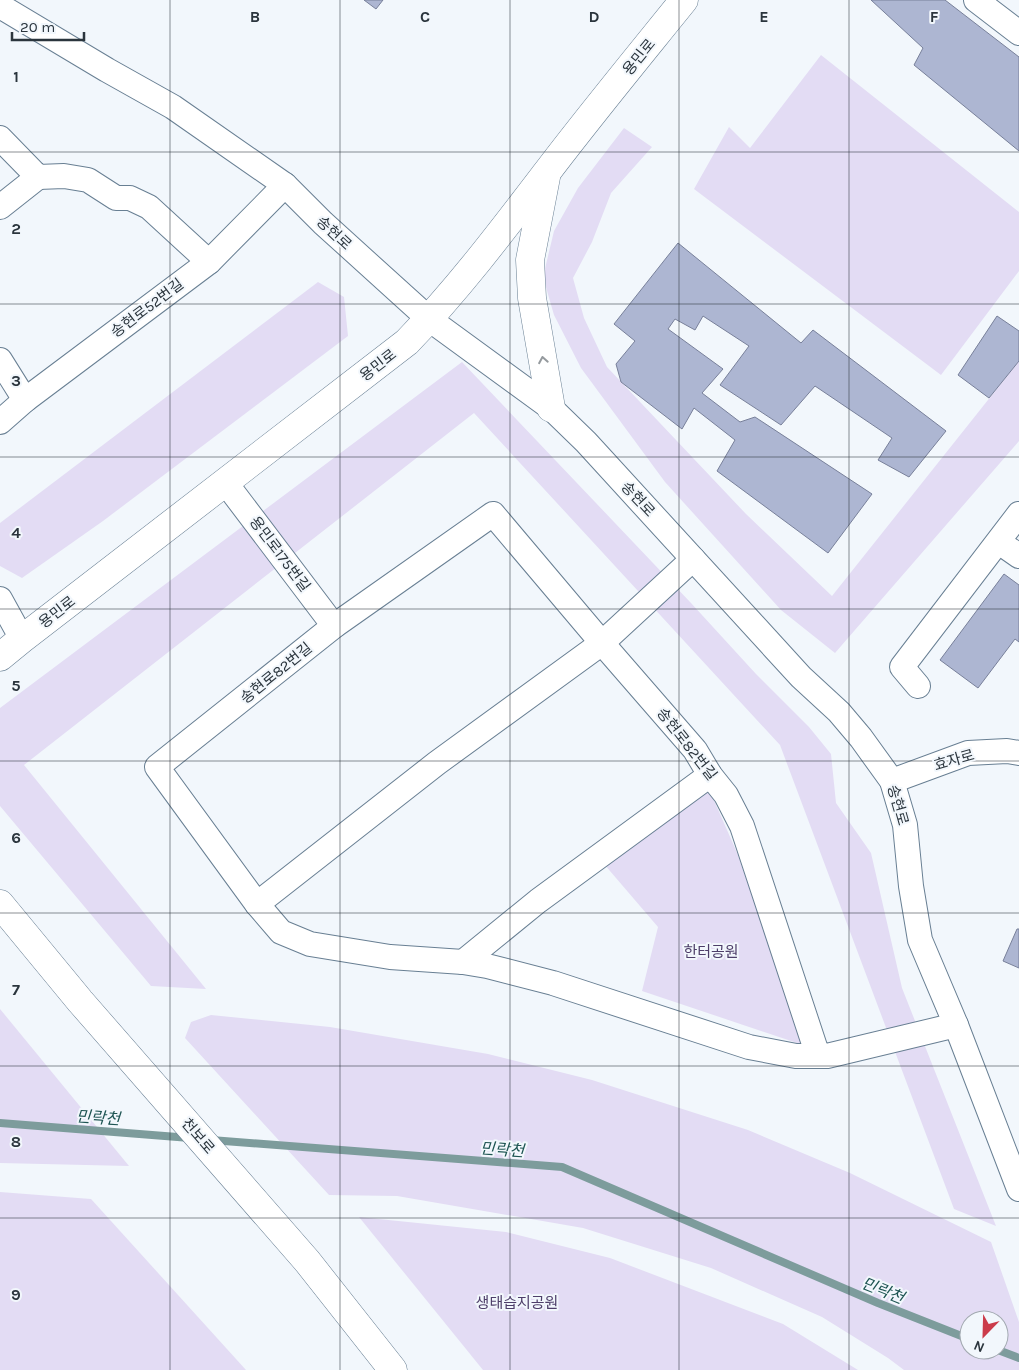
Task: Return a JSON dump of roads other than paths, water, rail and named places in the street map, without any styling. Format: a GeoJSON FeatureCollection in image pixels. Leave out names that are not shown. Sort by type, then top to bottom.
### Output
{"type":"FeatureCollection","features":[{"type":"Feature","properties":{"kind":"main road","name":"용민로"},"geometry":{"type":"LineString","coordinates":[[0,657],[407,342],[429,319],[500,235],[547,171],[684,0]]}},
{"type":"Feature","properties":{"kind":"main road"},"geometry":{"type":"LineString","coordinates":[[547,171],[530,260],[532,298],[551,408]]}},
{"type":"Feature","properties":{"kind":"main road","name":"천보로"},"geometry":{"type":"LineString","coordinates":[[0,904],[80,1001],[307,1260],[393,1370]]}},
{"type":"Feature","properties":{"kind":"street"},"geometry":{"type":"LineString","coordinates":[[976,0],[1019,33]]}},
{"type":"Feature","properties":{"kind":"street","name":"송현로"},"geometry":{"type":"LineString","coordinates":[[0,6],[91,61],[174,107],[285,186],[429,319],[551,408],[586,442],[801,677],[839,712],[861,738],[892,781],[905,825],[911,886],[920,940],[956,1025],[1019,1189]]}},
{"type":"Feature","properties":{"kind":"street"},"geometry":{"type":"LineString","coordinates":[[0,138],[38,177]]}},
{"type":"Feature","properties":{"kind":"street"},"geometry":{"type":"LineString","coordinates":[[0,207],[38,177],[64,176],[88,180],[116,198],[130,198],[149,207],[209,262]]}},
{"type":"Feature","properties":{"kind":"street","name":"송현로52번길"},"geometry":{"type":"LineString","coordinates":[[0,422],[25,400],[209,262],[285,186]]}},
{"type":"Feature","properties":{"kind":"street"},"geometry":{"type":"LineString","coordinates":[[0,360],[25,400]]}},
{"type":"Feature","properties":{"kind":"street","name":"용민로175번길"},"geometry":{"type":"LineString","coordinates":[[225,482],[334,626]]}},
{"type":"Feature","properties":{"kind":"street","name":"송현로82번길"},"geometry":{"type":"LineString","coordinates":[[818,1056],[742,826],[726,795],[710,775],[695,750],[493,514],[334,626],[157,767],[257,904],[281,932],[310,944],[390,957],[463,962],[487,966],[553,984],[749,1047],[796,1056],[818,1056],[827,1056],[956,1025]]}},
{"type":"Feature","properties":{"kind":"street"},"geometry":{"type":"LineString","coordinates":[[918,686],[902,667],[1019,514]]}},
{"type":"Feature","properties":{"kind":"street"},"geometry":{"type":"LineString","coordinates":[[999,542],[1019,556]]}},
{"type":"Feature","properties":{"kind":"street"},"geometry":{"type":"LineString","coordinates":[[257,904],[437,762],[602,643],[693,559]]}},
{"type":"Feature","properties":{"kind":"street"},"geometry":{"type":"LineString","coordinates":[[0,599],[22,639]]}},
{"type":"Feature","properties":{"kind":"street","name":"효자로"},"geometry":{"type":"LineString","coordinates":[[892,781],[968,753],[1007,751],[1019,753]]}},
{"type":"Feature","properties":{"kind":"street"},"geometry":{"type":"LineString","coordinates":[[463,962],[538,901],[710,775]]}},
{"type":"Feature","properties":{"kind":"waterway","name":"민락천"},"geometry":{"type":"LineString","coordinates":[[0,1123],[190,1138]]}},
{"type":"Feature","properties":{"kind":"waterway","name":"민락천"},"geometry":{"type":"LineString","coordinates":[[211,1140],[562,1167],[878,1303],[959,1335]]}},
{"type":"Feature","properties":{"kind":"waterway","name":"민락천"},"geometry":{"type":"LineString","coordinates":[[1009,1354],[1019,1358]]}},
{"type":"Feature","properties":{"kind":"park label","name":"한터공원"},"geometry":{"type":"Point","coordinates":[711,952]}},
{"type":"Feature","properties":{"kind":"park label","name":"생태습지공원"},"geometry":{"type":"Point","coordinates":[517,1303]}}]}
